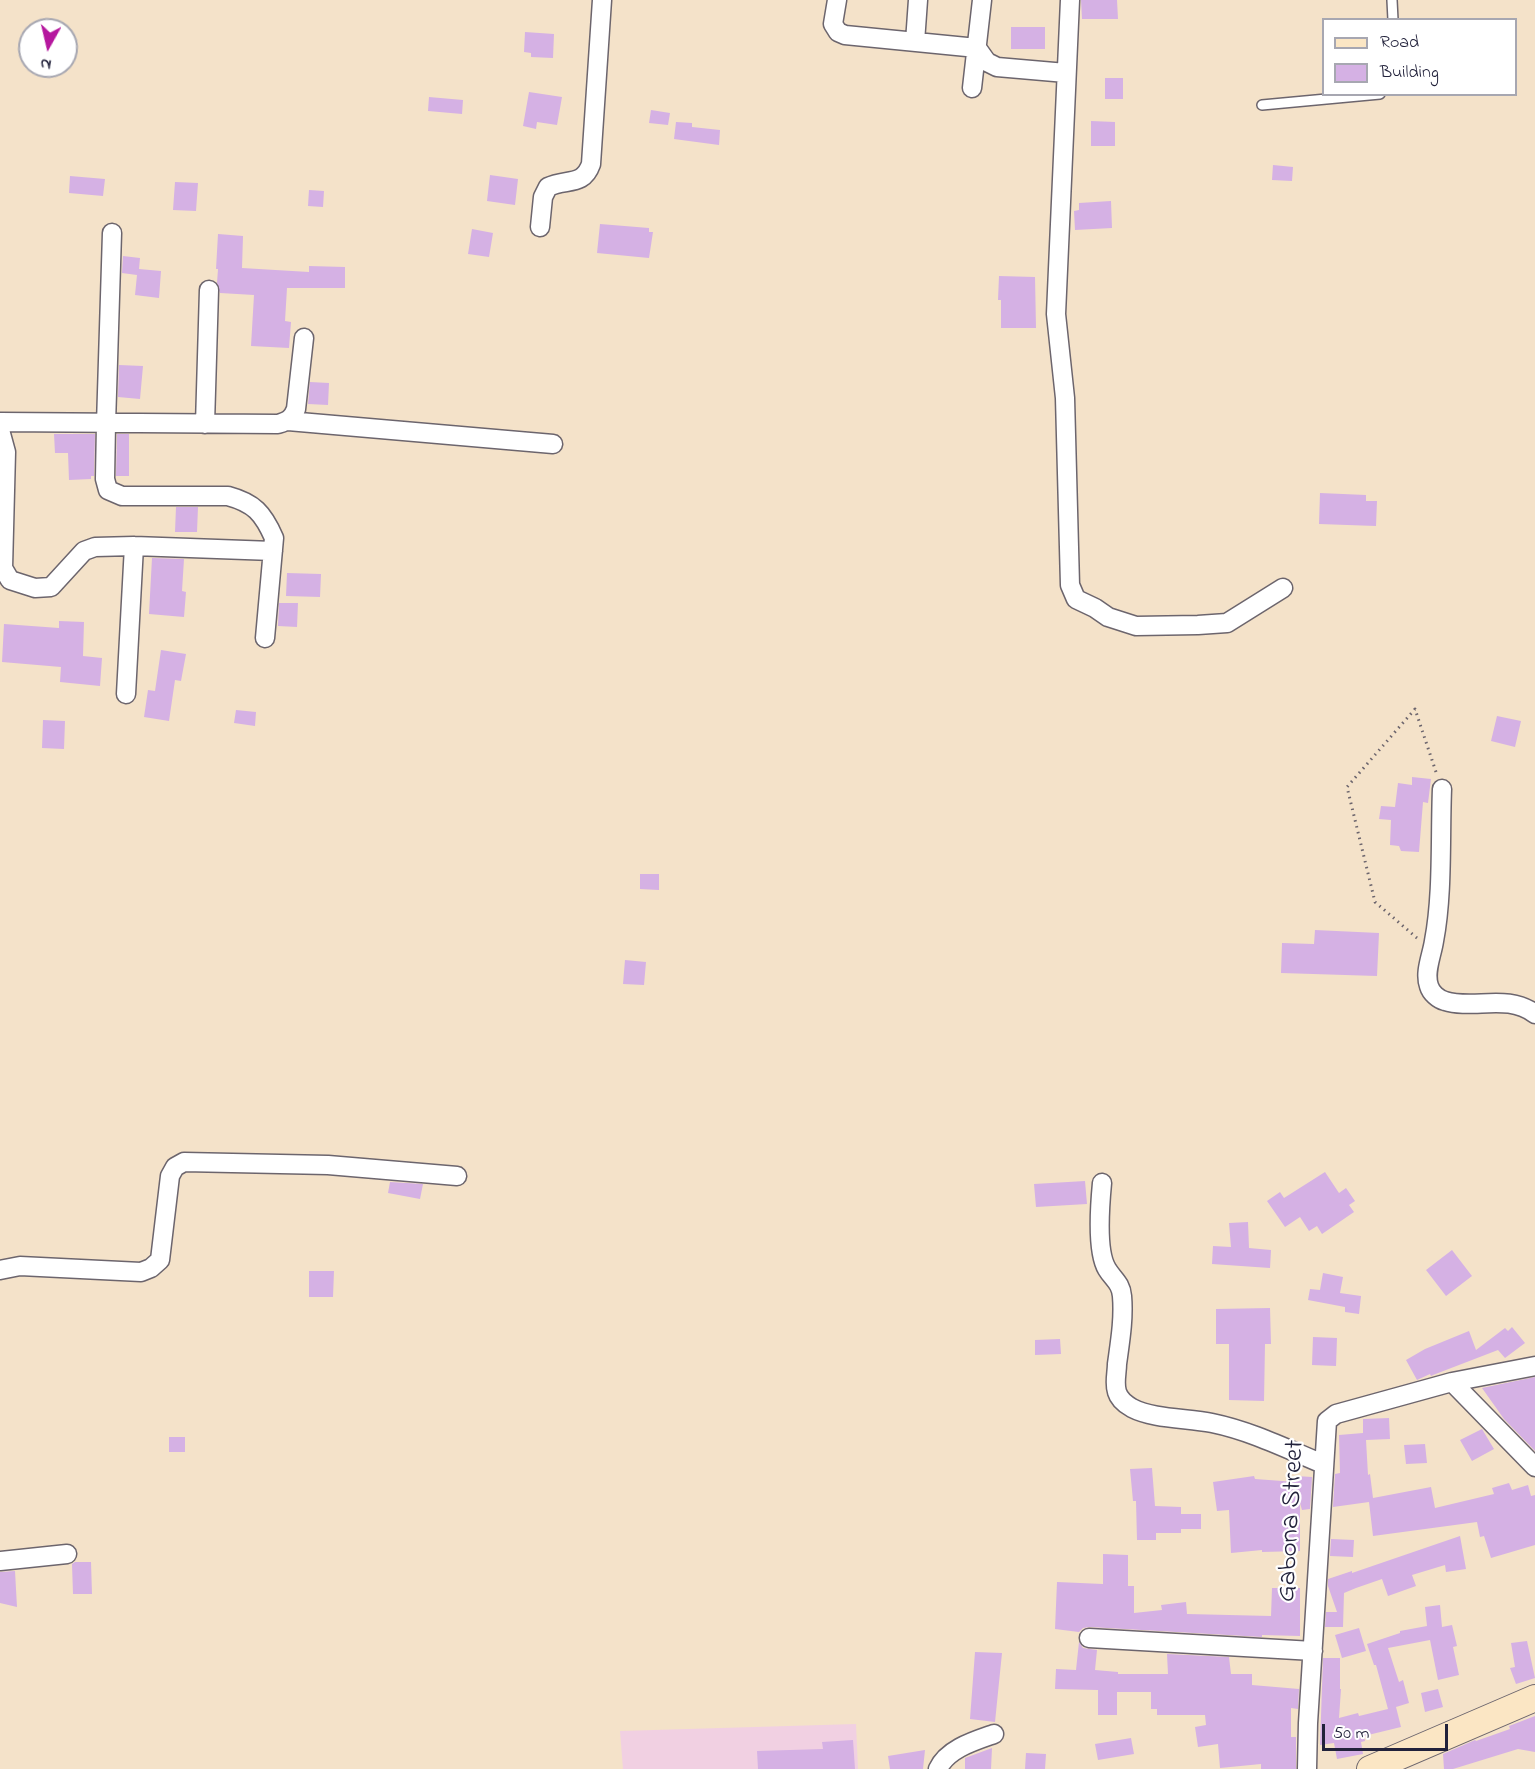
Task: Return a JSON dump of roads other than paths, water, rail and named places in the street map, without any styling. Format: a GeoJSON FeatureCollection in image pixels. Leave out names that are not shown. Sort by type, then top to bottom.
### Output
{"type":"FeatureCollection","features":[{"type":"Feature","properties":{"kind":"main road"},"geometry":{"type":"LineString","coordinates":[[1370,1769],[1535,1698]]}},
{"type":"Feature","properties":{"kind":"street"},"geometry":{"type":"LineString","coordinates":[[540,227],[543,197],[548,187],[581,178],[588,172],[591,164],[602,0]]}},
{"type":"Feature","properties":{"kind":"street"},"geometry":{"type":"LineString","coordinates":[[837,0],[833,24],[838,32],[977,48],[987,62],[997,67],[1066,73]]}},
{"type":"Feature","properties":{"kind":"street"},"geometry":{"type":"LineString","coordinates":[[915,42],[918,0]]}},
{"type":"Feature","properties":{"kind":"street"},"geometry":{"type":"LineString","coordinates":[[972,88],[982,0]]}},
{"type":"Feature","properties":{"kind":"street"},"geometry":{"type":"LineString","coordinates":[[1070,0],[1056,314],[1065,398],[1070,585],[1076,599],[1108,617],[1136,626],[1227,623],[1282,588]]}},
{"type":"Feature","properties":{"kind":"street"},"geometry":{"type":"LineString","coordinates":[[112,233],[105,479],[108,490],[122,496],[228,496],[244,500],[255,508],[267,523],[274,538],[265,638]]}},
{"type":"Feature","properties":{"kind":"street"},"geometry":{"type":"LineString","coordinates":[[205,424],[210,290]]}},
{"type":"Feature","properties":{"kind":"street"},"geometry":{"type":"LineString","coordinates":[[288,421],[296,409],[304,338]]}},
{"type":"Feature","properties":{"kind":"street"},"geometry":{"type":"LineString","coordinates":[[0,422],[278,424],[288,421],[554,444]]}},
{"type":"Feature","properties":{"kind":"street"},"geometry":{"type":"LineString","coordinates":[[0,429],[6,453],[3,568],[10,580],[36,588],[51,587],[84,551],[95,547],[134,546],[273,551]]}},
{"type":"Feature","properties":{"kind":"street"},"geometry":{"type":"LineString","coordinates":[[126,694],[134,546]]}},
{"type":"Feature","properties":{"kind":"street"},"geometry":{"type":"LineString","coordinates":[[1442,789],[1437,925],[1427,973],[1429,987],[1436,997],[1449,1002],[1512,1004],[1529,1009],[1535,1014]]}},
{"type":"Feature","properties":{"kind":"street"},"geometry":{"type":"LineString","coordinates":[[0,1270],[20,1266],[141,1272],[151,1268],[160,1260],[170,1176],[175,1167],[184,1162],[328,1166],[457,1176]]}},
{"type":"Feature","properties":{"kind":"street"},"geometry":{"type":"LineString","coordinates":[[1102,1183],[1099,1222],[1103,1255],[1107,1269],[1119,1282],[1122,1292],[1123,1308],[1116,1378],[1116,1391],[1121,1401],[1144,1413],[1213,1423],[1255,1435],[1323,1464]]}},
{"type":"Feature","properties":{"kind":"street","name":"Gabona Street"},"geometry":{"type":"LineString","coordinates":[[1307,1769],[1325,1428],[1330,1417],[1452,1382],[1535,1366]]}},
{"type":"Feature","properties":{"kind":"street"},"geometry":{"type":"LineString","coordinates":[[1452,1382],[1535,1467]]}},
{"type":"Feature","properties":{"kind":"street"},"geometry":{"type":"LineString","coordinates":[[0,1561],[67,1554]]}},
{"type":"Feature","properties":{"kind":"street"},"geometry":{"type":"LineString","coordinates":[[1089,1638],[1313,1651]]}},
{"type":"Feature","properties":{"kind":"street"},"geometry":{"type":"LineString","coordinates":[[938,1769],[941,1761],[965,1744],[994,1734]]}},
{"type":"Feature","properties":{"kind":"lane"},"geometry":{"type":"LineString","coordinates":[[1392,0],[1392,18]]}},
{"type":"Feature","properties":{"kind":"lane"},"geometry":{"type":"LineString","coordinates":[[1262,105],[1359,96]]}}]}
